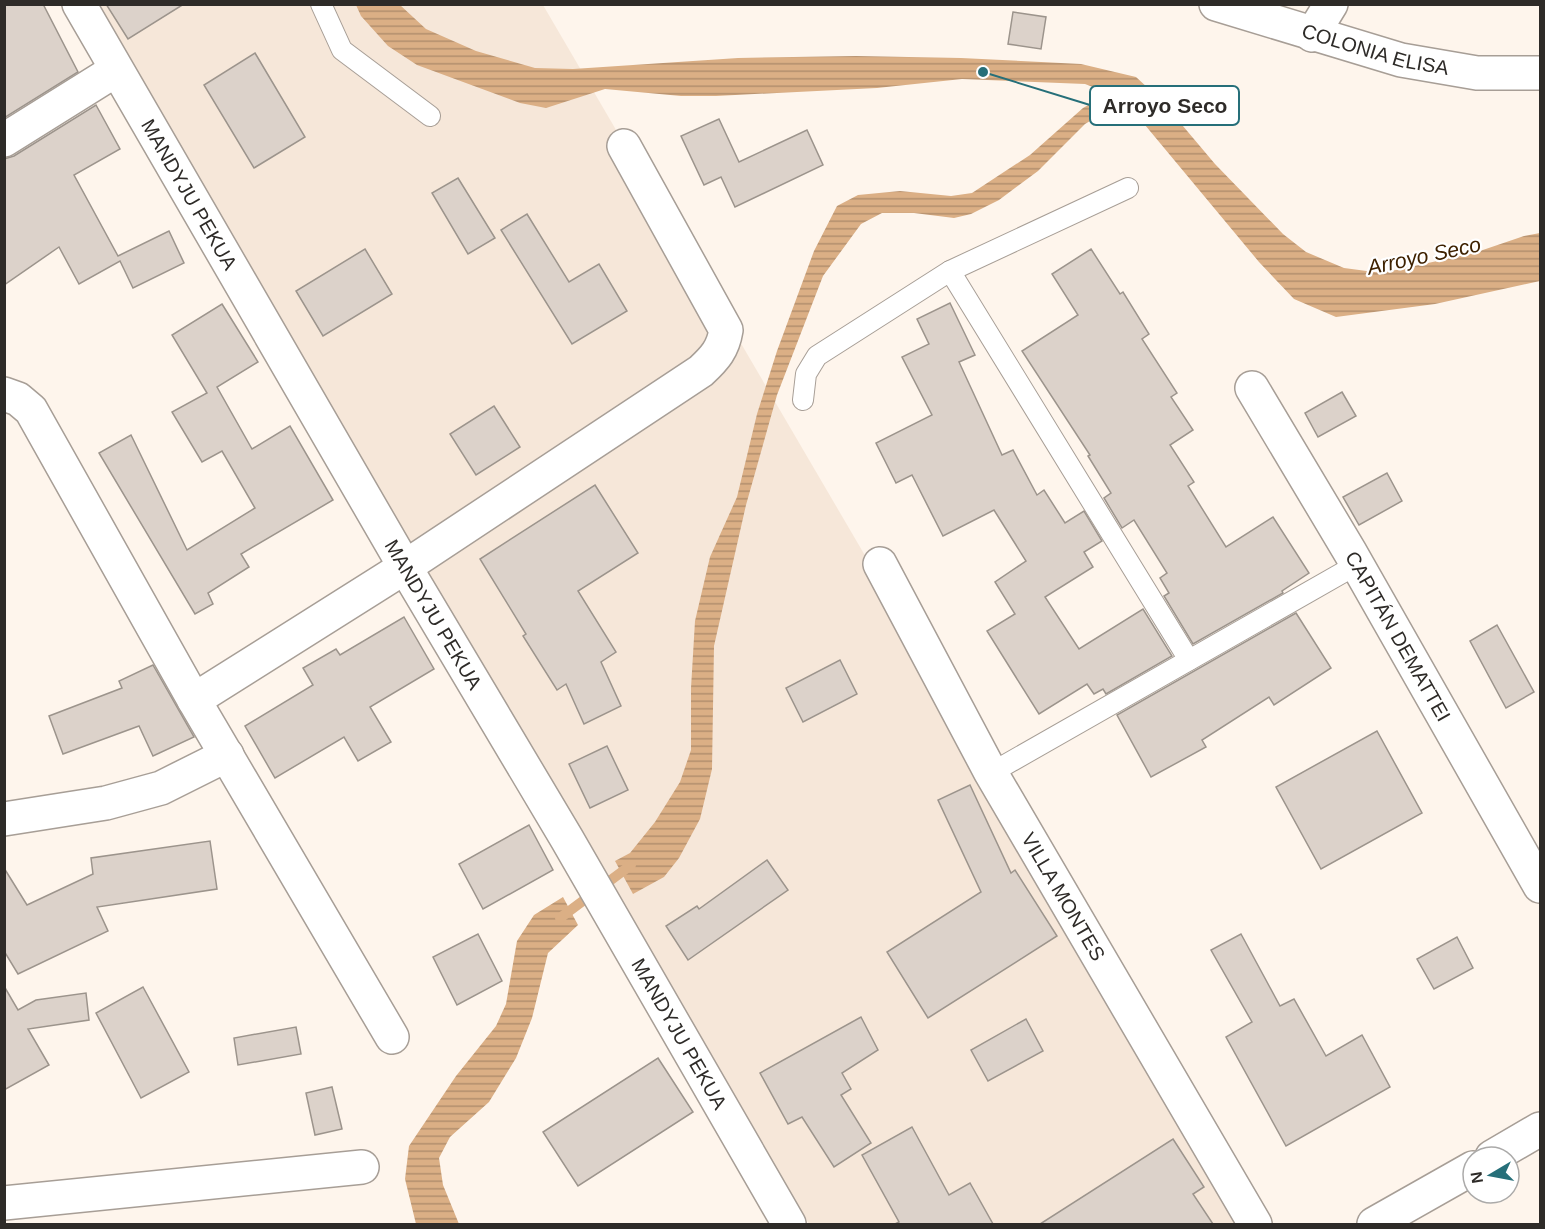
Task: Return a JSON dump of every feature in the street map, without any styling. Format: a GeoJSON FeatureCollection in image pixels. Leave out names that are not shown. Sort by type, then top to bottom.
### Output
{"type":"FeatureCollection","features":[{"type":"Feature","properties":{"kind":"street","name":"MANDYJU PEKUA"},"geometry":{"type":"LineString","coordinates":[[79,4],[405,567],[567,838],[789,1224]]}},
{"type":"Feature","properties":{"kind":"street","name":"COLONIA ELISA"},"geometry":{"type":"LineString","coordinates":[[1216,4],[1312,35],[1401,60],[1477,73],[1540,73]]}},
{"type":"Feature","properties":{"kind":"street"},"geometry":{"type":"LineString","coordinates":[[1312,35],[1331,4]]}},
{"type":"Feature","properties":{"kind":"street"},"geometry":{"type":"LineString","coordinates":[[4,140],[116,69]]}},
{"type":"Feature","properties":{"kind":"street"},"geometry":{"type":"LineString","coordinates":[[194,700],[405,567],[701,371],[723,345],[726,330],[624,146]]}},
{"type":"Feature","properties":{"kind":"street","name":"CAPITÁN DEMATTEI"},"geometry":{"type":"LineString","coordinates":[[1252,388],[1540,886]]}},
{"type":"Feature","properties":{"kind":"street"},"geometry":{"type":"LineString","coordinates":[[4,394],[18,399],[31,410],[194,700],[392,1037]]}},
{"type":"Feature","properties":{"kind":"street","name":"VILLA MONTES"},"geometry":{"type":"LineString","coordinates":[[880,564],[991,773],[1255,1224]]}},
{"type":"Feature","properties":{"kind":"street"},"geometry":{"type":"LineString","coordinates":[[4,819],[106,803],[161,788],[227,755]]}},
{"type":"Feature","properties":{"kind":"street"},"geometry":{"type":"LineString","coordinates":[[1513,1145],[1540,1129]]}},
{"type":"Feature","properties":{"kind":"street"},"geometry":{"type":"LineString","coordinates":[[4,1203],[362,1167]]}},
{"type":"Feature","properties":{"kind":"street"},"geometry":{"type":"LineString","coordinates":[[1374,1224],[1461,1175]]}},
{"type":"Feature","properties":{"kind":"lane"},"geometry":{"type":"LineString","coordinates":[[321,4],[342,50],[430,117]]}},
{"type":"Feature","properties":{"kind":"lane"},"geometry":{"type":"LineString","coordinates":[[803,400],[807,374],[817,356],[950,271],[1128,188]]}},
{"type":"Feature","properties":{"kind":"lane"},"geometry":{"type":"LineString","coordinates":[[950,271],[1189,660]]}},
{"type":"Feature","properties":{"kind":"lane"},"geometry":{"type":"LineString","coordinates":[[991,773],[1356,565]]}},
{"type":"Feature","properties":{"kind":"shaded area"},"geometry":{"type":"Polygon","coordinates":[[[90,5],[543,5],[1256,1224],[809,1224],[90,5]]]}},
{"type":"Feature","properties":{"kind":"shaded area"},"geometry":{"type":"Polygon","coordinates":[[[356,5],[400,5],[426,29],[476,51],[535,68],[573,69],[738,58],[856,56],[1081,64],[1136,77],[1161,100],[1215,164],[1283,234],[1306,252],[1344,268],[1382,273],[1474,253],[1540,233],[1540,281],[1435,304],[1336,317],[1294,299],[1259,262],[1135,113],[1095,118],[1085,124],[1038,171],[999,200],[971,214],[954,218],[914,213],[882,213],[861,224],[823,276],[777,395],[746,505],[714,646],[712,769],[700,819],[679,858],[664,877],[633,894],[615,861],[630,853],[655,822],[680,782],[691,750],[691,688],[695,621],[710,557],[737,497],[757,414],[777,351],[814,251],[837,206],[858,195],[900,191],[951,196],[972,193],[1030,155],[1083,108],[1099,99],[1114,95],[1085,84],[962,79],[877,88],[716,96],[681,96],[605,89],[546,108],[520,103],[417,65],[388,46],[361,16],[356,5]]]}},
{"type":"Feature","properties":{"kind":"shaded area"},"geometry":{"type":"Polygon","coordinates":[[[563,897],[578,925],[548,953],[532,1018],[516,1058],[489,1102],[450,1137],[439,1158],[443,1185],[459,1224],[416,1224],[405,1179],[409,1146],[456,1076],[496,1026],[506,1004],[517,941],[534,915],[563,897]]]}},
{"type":"Feature","properties":{"kind":"building"},"geometry":{"type":"Polygon","coordinates":[[[4,4],[43,4],[78,72],[4,118],[4,4]]]}},
{"type":"Feature","properties":{"kind":"building"},"geometry":{"type":"Polygon","coordinates":[[[106,4],[184,4],[128,39],[106,4]]]}},
{"type":"Feature","properties":{"kind":"building"},"geometry":{"type":"Polygon","coordinates":[[[1013,12],[1046,17],[1041,49],[1008,44],[1013,12]]]}},
{"type":"Feature","properties":{"kind":"building"},"geometry":{"type":"Polygon","coordinates":[[[255,53],[305,137],[254,168],[204,85],[255,53]]]}},
{"type":"Feature","properties":{"kind":"building"},"geometry":{"type":"Polygon","coordinates":[[[96,105],[120,149],[74,175],[118,256],[169,231],[184,263],[133,288],[120,261],[79,284],[59,247],[4,285],[4,159],[14,156],[96,105]]]}},
{"type":"Feature","properties":{"kind":"building"},"geometry":{"type":"Polygon","coordinates":[[[719,119],[739,162],[807,130],[823,165],[735,207],[721,177],[704,185],[681,136],[719,119]]]}},
{"type":"Feature","properties":{"kind":"building"},"geometry":{"type":"Polygon","coordinates":[[[458,178],[495,238],[468,254],[432,193],[458,178]]]}},
{"type":"Feature","properties":{"kind":"building"},"geometry":{"type":"Polygon","coordinates":[[[527,214],[569,282],[599,264],[627,311],[572,344],[501,230],[527,214]]]}},
{"type":"Feature","properties":{"kind":"building"},"geometry":{"type":"Polygon","coordinates":[[[365,249],[392,294],[323,336],[296,291],[365,249]]]}},
{"type":"Feature","properties":{"kind":"building"},"geometry":{"type":"Polygon","coordinates":[[[1091,249],[1120,294],[1123,292],[1149,334],[1142,339],[1177,393],[1171,397],[1193,430],[1170,445],[1194,482],[1188,486],[1226,547],[1273,517],[1309,573],[1282,591],[1283,593],[1193,644],[1164,596],[1169,593],[1160,578],[1167,573],[1134,520],[1122,528],[1104,498],[1111,493],[1088,456],[1090,455],[1022,351],[1078,315],[1052,274],[1091,249]]]}},
{"type":"Feature","properties":{"kind":"building"},"geometry":{"type":"Polygon","coordinates":[[[950,303],[975,355],[959,362],[1002,455],[1013,450],[1037,495],[1044,490],[1065,523],[1084,511],[1102,541],[1084,552],[1093,567],[1045,597],[1079,649],[1143,609],[1172,656],[1106,694],[1103,689],[1094,694],[1087,684],[1039,714],[987,631],[1015,614],[995,582],[1026,561],[994,510],[943,536],[912,475],[896,483],[876,443],[932,415],[902,357],[929,344],[917,319],[950,303]]]}},
{"type":"Feature","properties":{"kind":"building"},"geometry":{"type":"Polygon","coordinates":[[[222,304],[258,362],[217,387],[252,449],[290,426],[333,500],[241,554],[249,567],[208,593],[213,604],[195,614],[99,453],[131,435],[187,550],[255,508],[222,451],[202,462],[172,412],[207,393],[172,335],[222,304]]]}},
{"type":"Feature","properties":{"kind":"building"},"geometry":{"type":"Polygon","coordinates":[[[1342,392],[1356,416],[1318,437],[1305,413],[1342,392]]]}},
{"type":"Feature","properties":{"kind":"building"},"geometry":{"type":"Polygon","coordinates":[[[494,406],[520,447],[476,475],[450,434],[494,406]]]}},
{"type":"Feature","properties":{"kind":"building"},"geometry":{"type":"Polygon","coordinates":[[[1387,473],[1402,501],[1359,525],[1343,497],[1387,473]]]}},
{"type":"Feature","properties":{"kind":"building"},"geometry":{"type":"Polygon","coordinates":[[[595,485],[638,553],[578,591],[616,652],[601,662],[621,706],[584,724],[566,684],[557,690],[523,636],[526,634],[480,559],[595,485]]]}},
{"type":"Feature","properties":{"kind":"building"},"geometry":{"type":"Polygon","coordinates":[[[1296,613],[1331,668],[1274,705],[1269,697],[1202,740],[1206,747],[1151,777],[1117,715],[1296,613]]]}},
{"type":"Feature","properties":{"kind":"building"},"geometry":{"type":"Polygon","coordinates":[[[404,617],[434,669],[370,707],[391,742],[358,761],[344,737],[275,778],[245,726],[313,685],[303,668],[336,649],[340,655],[404,617]]]}},
{"type":"Feature","properties":{"kind":"building"},"geometry":{"type":"Polygon","coordinates":[[[1497,625],[1534,692],[1506,708],[1470,641],[1497,625]]]}},
{"type":"Feature","properties":{"kind":"building"},"geometry":{"type":"Polygon","coordinates":[[[840,660],[857,694],[803,722],[786,688],[840,660]]]}},
{"type":"Feature","properties":{"kind":"building"},"geometry":{"type":"Polygon","coordinates":[[[153,665],[194,737],[153,756],[139,726],[63,754],[49,716],[122,688],[119,681],[153,665]]]}},
{"type":"Feature","properties":{"kind":"building"},"geometry":{"type":"Polygon","coordinates":[[[1377,731],[1422,813],[1321,869],[1276,787],[1377,731]]]}},
{"type":"Feature","properties":{"kind":"building"},"geometry":{"type":"Polygon","coordinates":[[[607,746],[628,790],[590,808],[569,764],[607,746]]]}},
{"type":"Feature","properties":{"kind":"building"},"geometry":{"type":"Polygon","coordinates":[[[970,785],[1011,873],[1015,870],[1057,936],[928,1018],[887,952],[981,892],[938,800],[970,785]]]}},
{"type":"Feature","properties":{"kind":"building"},"geometry":{"type":"Polygon","coordinates":[[[529,825],[553,870],[483,909],[459,864],[529,825]]]}},
{"type":"Feature","properties":{"kind":"building"},"geometry":{"type":"Polygon","coordinates":[[[210,841],[217,889],[97,907],[108,931],[18,974],[4,951],[4,868],[27,905],[93,874],[91,858],[210,841]]]}},
{"type":"Feature","properties":{"kind":"building"},"geometry":{"type":"Polygon","coordinates":[[[767,860],[788,890],[688,960],[666,926],[697,906],[699,909],[767,860]]]}},
{"type":"Feature","properties":{"kind":"building"},"geometry":{"type":"Polygon","coordinates":[[[478,934],[502,981],[457,1005],[433,957],[478,934]]]}},
{"type":"Feature","properties":{"kind":"building"},"geometry":{"type":"Polygon","coordinates":[[[1241,934],[1280,1006],[1294,999],[1326,1056],[1362,1035],[1390,1087],[1286,1146],[1226,1037],[1252,1022],[1211,950],[1241,934]]]}},
{"type":"Feature","properties":{"kind":"building"},"geometry":{"type":"Polygon","coordinates":[[[1457,937],[1473,968],[1434,989],[1417,959],[1457,937]]]}},
{"type":"Feature","properties":{"kind":"building"},"geometry":{"type":"Polygon","coordinates":[[[4,986],[18,1010],[36,1000],[86,993],[89,1020],[28,1029],[49,1065],[4,1090],[4,986]]]}},
{"type":"Feature","properties":{"kind":"building"},"geometry":{"type":"Polygon","coordinates":[[[143,987],[189,1072],[141,1098],[96,1013],[143,987]]]}},
{"type":"Feature","properties":{"kind":"building"},"geometry":{"type":"Polygon","coordinates":[[[861,1017],[878,1050],[842,1073],[851,1089],[841,1095],[871,1143],[834,1167],[802,1117],[788,1124],[760,1073],[861,1017]]]}},
{"type":"Feature","properties":{"kind":"building"},"geometry":{"type":"Polygon","coordinates":[[[1026,1019],[1043,1051],[988,1081],[971,1050],[1026,1019]]]}},
{"type":"Feature","properties":{"kind":"building"},"geometry":{"type":"Polygon","coordinates":[[[296,1027],[301,1054],[238,1065],[234,1038],[296,1027]]]}},
{"type":"Feature","properties":{"kind":"building"},"geometry":{"type":"Polygon","coordinates":[[[658,1058],[693,1112],[578,1186],[543,1132],[658,1058]]]}},
{"type":"Feature","properties":{"kind":"building"},"geometry":{"type":"Polygon","coordinates":[[[332,1087],[342,1129],[315,1135],[306,1093],[332,1087]]]}},
{"type":"Feature","properties":{"kind":"building"},"geometry":{"type":"Polygon","coordinates":[[[912,1127],[949,1195],[970,1183],[993,1224],[895,1224],[899,1222],[862,1155],[912,1127]]]}},
{"type":"Feature","properties":{"kind":"building"},"geometry":{"type":"Polygon","coordinates":[[[1173,1139],[1204,1187],[1193,1194],[1213,1224],[1040,1224],[1173,1139]]]}},
{"type":"Feature","properties":{"kind":"waterway"},"geometry":{"type":"LineString","coordinates":[[560,918],[631,865]]}},
{"type":"Feature","properties":{"kind":"place","name":"Arroyo Seco"},"geometry":{"type":"Point","coordinates":[983,72]}}]}
